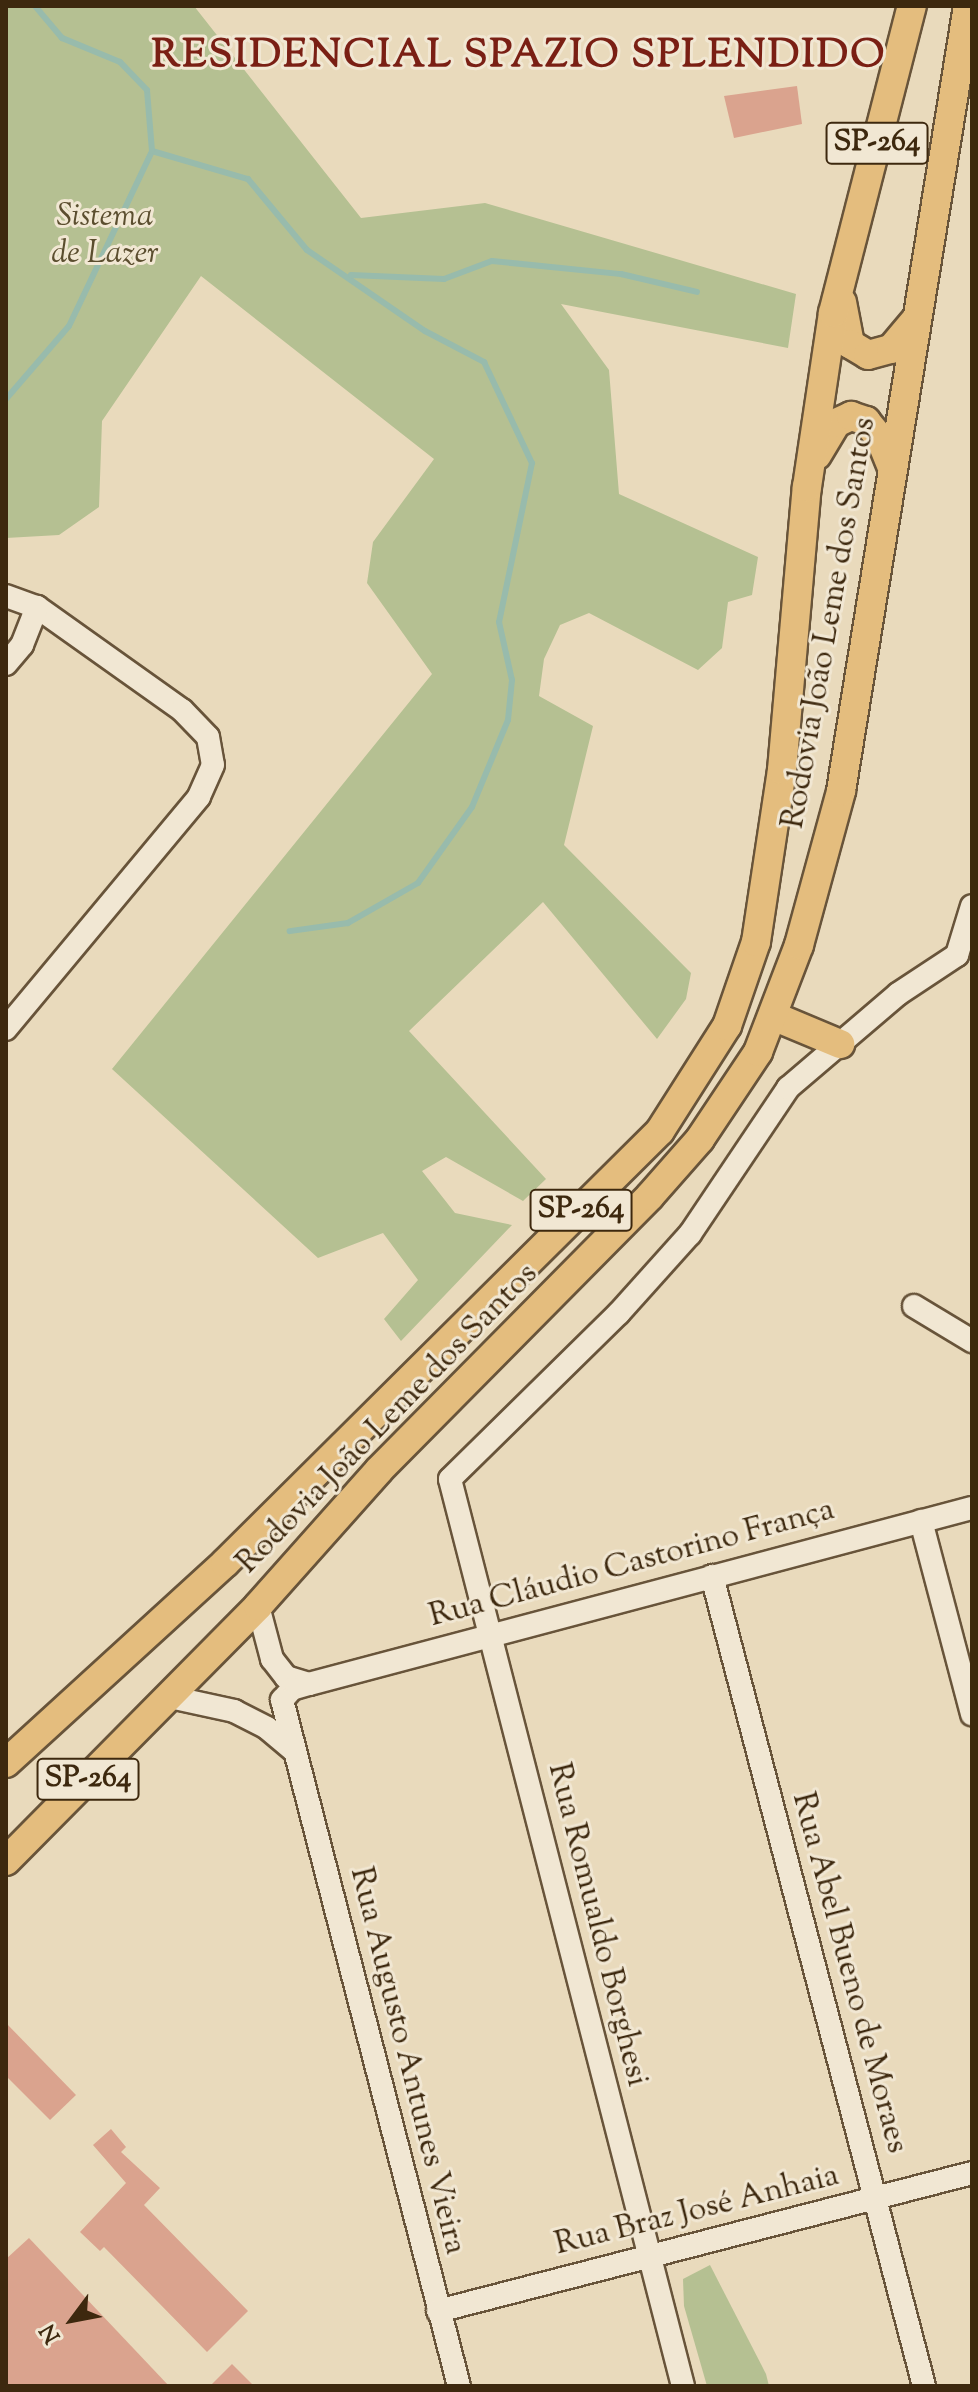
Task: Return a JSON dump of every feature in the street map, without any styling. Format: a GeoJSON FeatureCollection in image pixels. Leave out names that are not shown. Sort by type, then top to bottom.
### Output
{"type":"FeatureCollection","features":[{"type":"Feature","properties":{"kind":"main road","name":"Rodovia João Leme dos Santos"},"geometry":{"type":"LineString","coordinates":[[6,1763],[225,1563],[660,1131],[699,1076],[727,1026],[756,942],[782,770],[809,473],[842,281],[912,6]]}},
{"type":"Feature","properties":{"kind":"main road","name":"Rodovia João Leme dos Santos"},"geometry":{"type":"LineString","coordinates":[[6,1861],[258,1606],[379,1470],[650,1196],[700,1139],[758,1052],[799,945],[841,791],[968,6]]}},
{"type":"Feature","properties":{"kind":"main road"},"geometry":{"type":"LineString","coordinates":[[842,281],[844,328],[850,344],[868,355],[891,349],[918,314]]}},
{"type":"Feature","properties":{"kind":"main road"},"geometry":{"type":"LineString","coordinates":[[809,473],[836,423],[851,416],[866,421],[880,438],[892,467]]}},
{"type":"Feature","properties":{"kind":"main road"},"geometry":{"type":"LineString","coordinates":[[773,1016],[840,1044]]}},
{"type":"Feature","properties":{"kind":"street"},"geometry":{"type":"LineString","coordinates":[[6,596],[37,607],[182,710],[208,737],[213,765],[199,797],[6,1029]]}},
{"type":"Feature","properties":{"kind":"street"},"geometry":{"type":"LineString","coordinates":[[6,664],[22,645],[37,607]]}},
{"type":"Feature","properties":{"kind":"street"},"geometry":{"type":"LineString","coordinates":[[840,1044],[898,994],[957,955],[972,906]]}},
{"type":"Feature","properties":{"kind":"street","name":"Rua Romualdo Borghesi"},"geometry":{"type":"LineString","coordinates":[[683,2386],[450,1479],[680,1245],[788,1088],[840,1044]]}},
{"type":"Feature","properties":{"kind":"street"},"geometry":{"type":"LineString","coordinates":[[914,1306],[972,1341]]}},
{"type":"Feature","properties":{"kind":"street","name":"Rua Cláudio Castorino França"},"geometry":{"type":"LineString","coordinates":[[282,1700],[292,1689],[309,1684],[972,1508]]}},
{"type":"Feature","properties":{"kind":"street"},"geometry":{"type":"LineString","coordinates":[[921,1521],[972,1714]]}},
{"type":"Feature","properties":{"kind":"street","name":"Rua Abel Bueno de Moraes"},"geometry":{"type":"LineString","coordinates":[[712,1576],[924,2386]]}},
{"type":"Feature","properties":{"kind":"street"},"geometry":{"type":"LineString","coordinates":[[258,1606],[272,1659],[286,1677],[309,1684]]}},
{"type":"Feature","properties":{"kind":"street"},"geometry":{"type":"LineString","coordinates":[[170,1697],[234,1711],[267,1728],[294,1751]]}},
{"type":"Feature","properties":{"kind":"street","name":"Rua Augusto Antunes Vieira"},"geometry":{"type":"LineString","coordinates":[[282,1700],[459,2386]]}},
{"type":"Feature","properties":{"kind":"street","name":"Rua Braz José Anhaia"},"geometry":{"type":"LineString","coordinates":[[438,2311],[972,2173]]}},
{"type":"Feature","properties":{"kind":"green space","name":"Sistema de Lazer"},"geometry":{"type":"Polygon","coordinates":[[[6,6],[194,6],[361,218],[485,203],[796,294],[788,348],[561,304],[609,370],[619,494],[758,557],[752,595],[728,602],[722,648],[698,670],[589,613],[560,625],[544,659],[539,696],[593,726],[564,845],[691,973],[686,999],[657,1039],[543,902],[409,1031],[546,1179],[523,1201],[446,1157],[422,1171],[455,1213],[512,1225],[401,1341],[384,1319],[418,1280],[383,1233],[318,1258],[112,1069],[432,674],[367,583],[373,542],[434,459],[201,276],[102,421],[99,507],[59,535],[6,538],[6,6]]]}},
{"type":"Feature","properties":{"kind":"green space"},"geometry":{"type":"Polygon","coordinates":[[[710,2265],[766,2374],[769,2386],[707,2386],[684,2306],[683,2279],[710,2265]]]}},
{"type":"Feature","properties":{"kind":"building"},"geometry":{"type":"Polygon","coordinates":[[[797,86],[802,124],[734,138],[724,96],[797,86]]]}},
{"type":"Feature","properties":{"kind":"building"},"geometry":{"type":"Polygon","coordinates":[[[6,2023],[76,2095],[50,2120],[6,2076],[6,2023]]]}},
{"type":"Feature","properties":{"kind":"building"},"geometry":{"type":"Polygon","coordinates":[[[111,2129],[126,2147],[121,2152],[160,2188],[144,2205],[248,2311],[207,2352],[104,2247],[100,2251],[80,2232],[126,2183],[93,2145],[111,2129]]]}},
{"type":"Feature","properties":{"kind":"building"},"geometry":{"type":"Polygon","coordinates":[[[29,2238],[169,2386],[6,2386],[6,2259],[29,2238]]]}},
{"type":"Feature","properties":{"kind":"building"},"geometry":{"type":"Polygon","coordinates":[[[232,2364],[254,2386],[210,2386],[232,2364]]]}},
{"type":"Feature","properties":{"kind":"waterway"},"geometry":{"type":"LineString","coordinates":[[6,399],[69,326],[152,151],[147,90],[120,62],[62,38],[35,6]]}},
{"type":"Feature","properties":{"kind":"waterway"},"geometry":{"type":"LineString","coordinates":[[152,151],[248,179],[307,250],[425,331],[484,362],[532,463],[499,622],[512,680],[508,720],[472,807],[418,883],[348,923],[290,931]]}},
{"type":"Feature","properties":{"kind":"waterway"},"geometry":{"type":"LineString","coordinates":[[351,275],[444,279],[492,261],[621,274],[697,292]]}},
{"type":"Feature","properties":{"kind":"district","name":"RESIDENCIAL SPAZIO SPLENDIDO"},"geometry":{"type":"Point","coordinates":[519,57]}}]}
